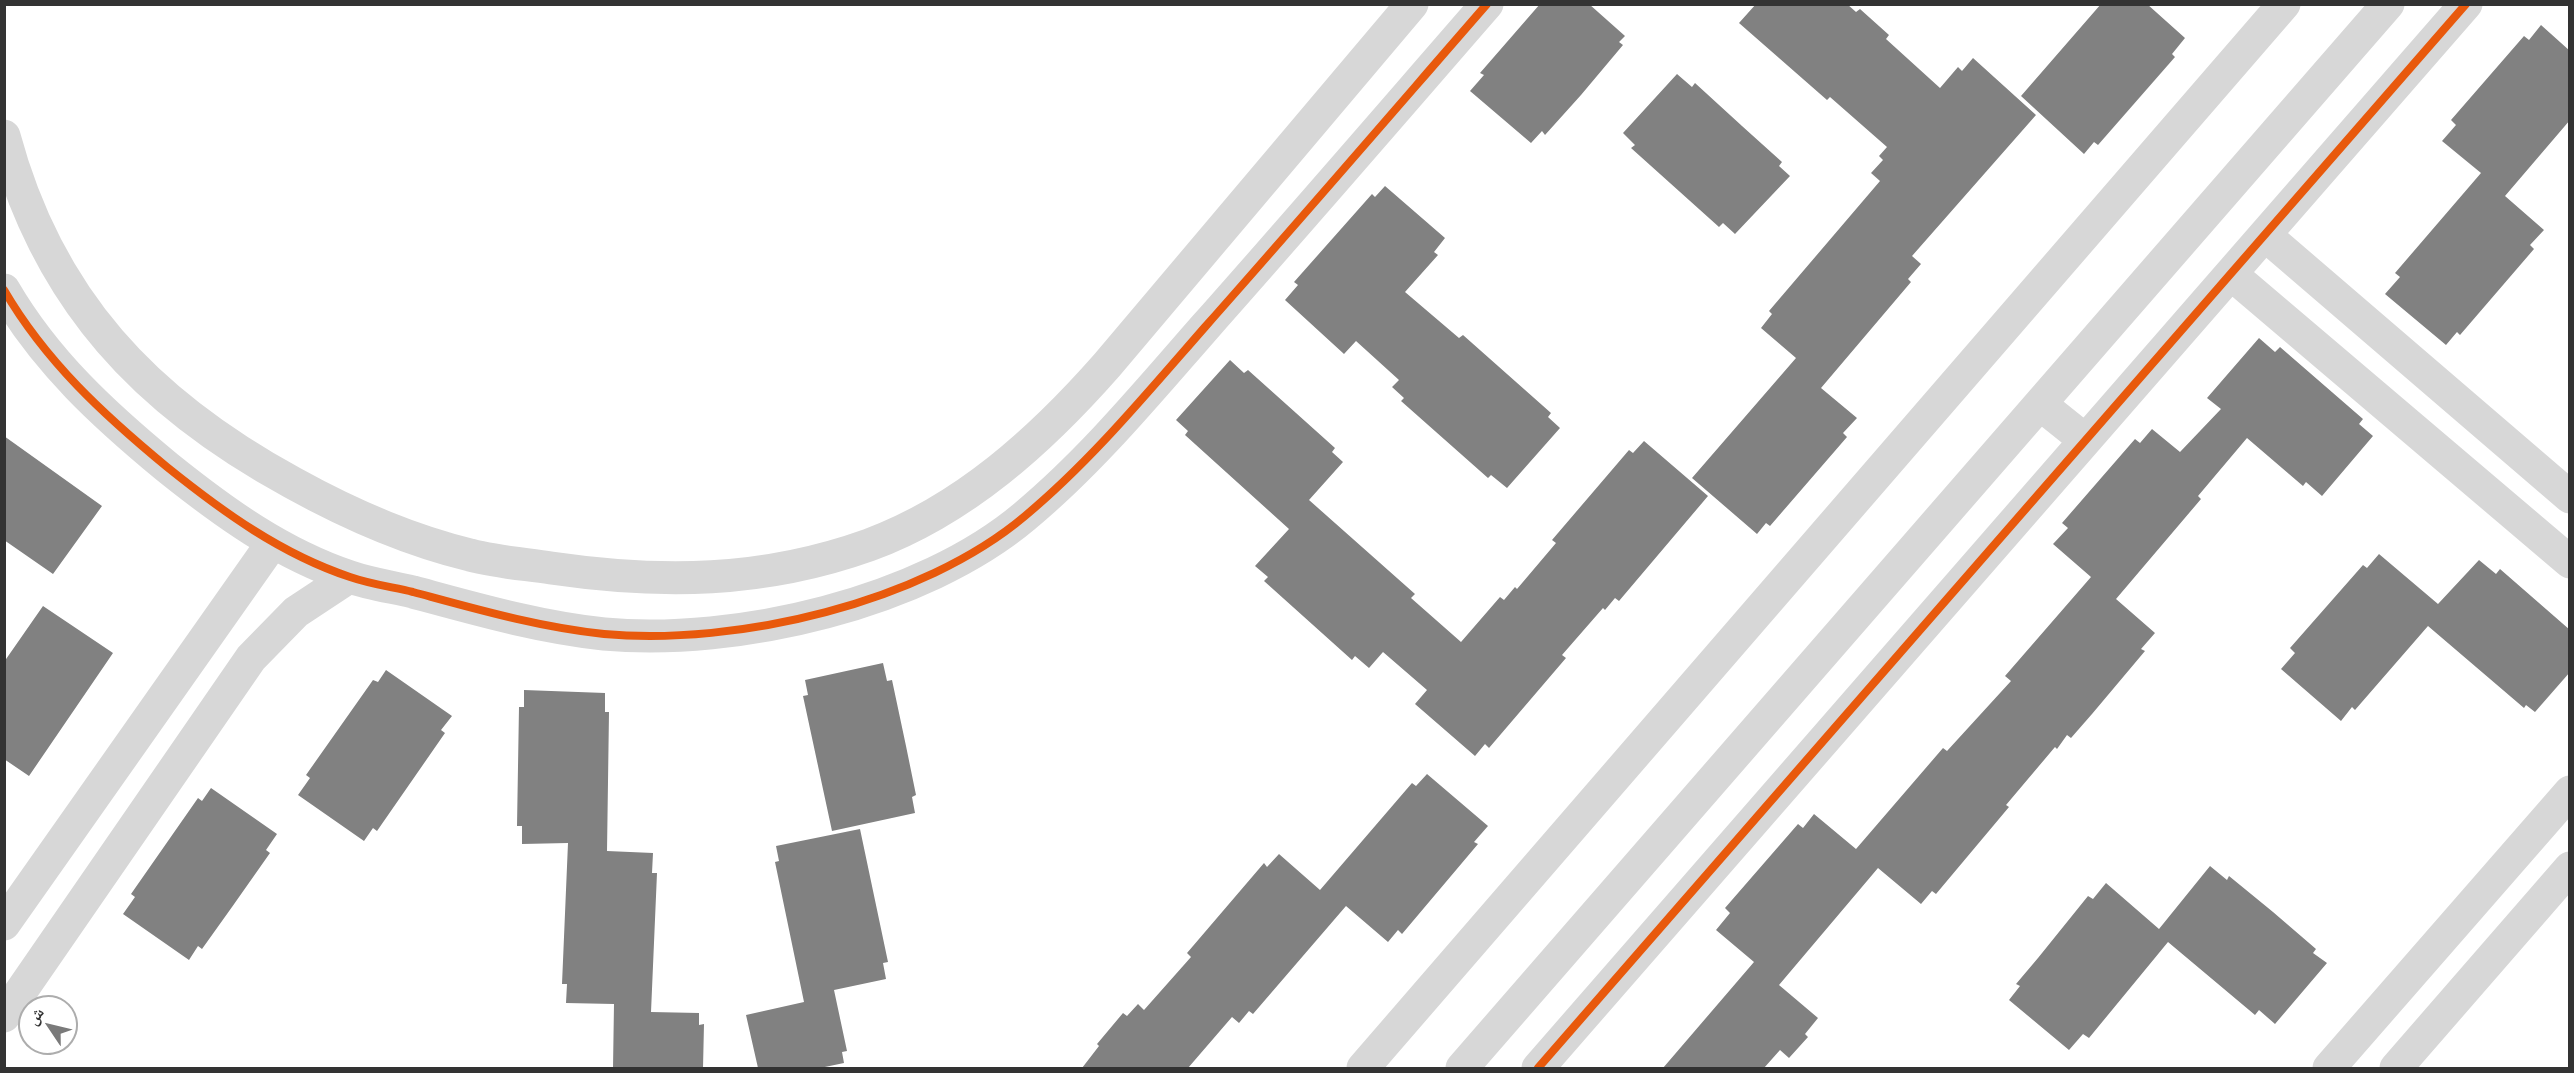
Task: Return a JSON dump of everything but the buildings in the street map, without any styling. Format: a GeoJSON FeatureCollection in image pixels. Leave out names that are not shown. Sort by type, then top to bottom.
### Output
{"type":"FeatureCollection","features":[{"type":"Feature","properties":{"kind":"street"},"geometry":{"type":"LineString","coordinates":[[4,136],[15,177],[33,222],[55,265],[82,306],[111,344],[144,380],[181,412],[226,443],[320,498],[421,541],[473,556],[601,575],[667,579],[710,578],[764,572],[818,561],[860,548],[920,523],[1005,465],[1063,415],[1412,4]]}},
{"type":"Feature","properties":{"kind":"street"},"geometry":{"type":"LineString","coordinates":[[4,290],[44,349],[83,394],[127,434],[224,513],[273,542],[349,577],[496,615],[551,627],[607,634],[663,636],[706,632],[816,615],[858,604],[938,571],[976,551],[1024,518],[1076,468],[1228,301],[1487,4]]}},
{"type":"Feature","properties":{"kind":"street"},"geometry":{"type":"LineString","coordinates":[[1363,1068],[2284,4]]}},
{"type":"Feature","properties":{"kind":"street"},"geometry":{"type":"LineString","coordinates":[[1462,1068],[2388,4]]}},
{"type":"Feature","properties":{"kind":"street"},"geometry":{"type":"LineString","coordinates":[[1538,1068],[2466,4]]}},
{"type":"Feature","properties":{"kind":"street"},"geometry":{"type":"LineString","coordinates":[[2265,235],[2570,497]]}},
{"type":"Feature","properties":{"kind":"street"},"geometry":{"type":"LineString","coordinates":[[1191,264],[1228,301]]}},
{"type":"Feature","properties":{"kind":"street"},"geometry":{"type":"LineString","coordinates":[[2230,274],[2570,562]]}},
{"type":"Feature","properties":{"kind":"street"},"geometry":{"type":"LineString","coordinates":[[2040,404],[2085,440]]}},
{"type":"Feature","properties":{"kind":"street"},"geometry":{"type":"LineString","coordinates":[[4,924],[273,542]]}},
{"type":"Feature","properties":{"kind":"street"},"geometry":{"type":"LineString","coordinates":[[4,1016],[251,658],[296,612],[349,577]]}},
{"type":"Feature","properties":{"kind":"street"},"geometry":{"type":"LineString","coordinates":[[194,654],[233,684]]}},
{"type":"Feature","properties":{"kind":"street"},"geometry":{"type":"LineString","coordinates":[[2329,1068],[2570,792]]}},
{"type":"Feature","properties":{"kind":"street"},"geometry":{"type":"LineString","coordinates":[[2396,1068],[2570,868]]}},
{"type":"Feature","properties":{"kind":"cycle path"},"geometry":{"type":"LineString","coordinates":[[4,290],[20,316],[57,364],[99,407],[144,447],[231,516],[277,544],[325,568],[365,582],[507,617],[579,631],[656,636],[711,633],[768,625],[826,612],[882,595],[934,573],[983,547],[1025,516],[1073,472],[1140,401],[1487,4]]}},
{"type":"Feature","properties":{"kind":"cycle path"},"geometry":{"type":"LineString","coordinates":[[1538,1068],[2466,4]]}}]}
